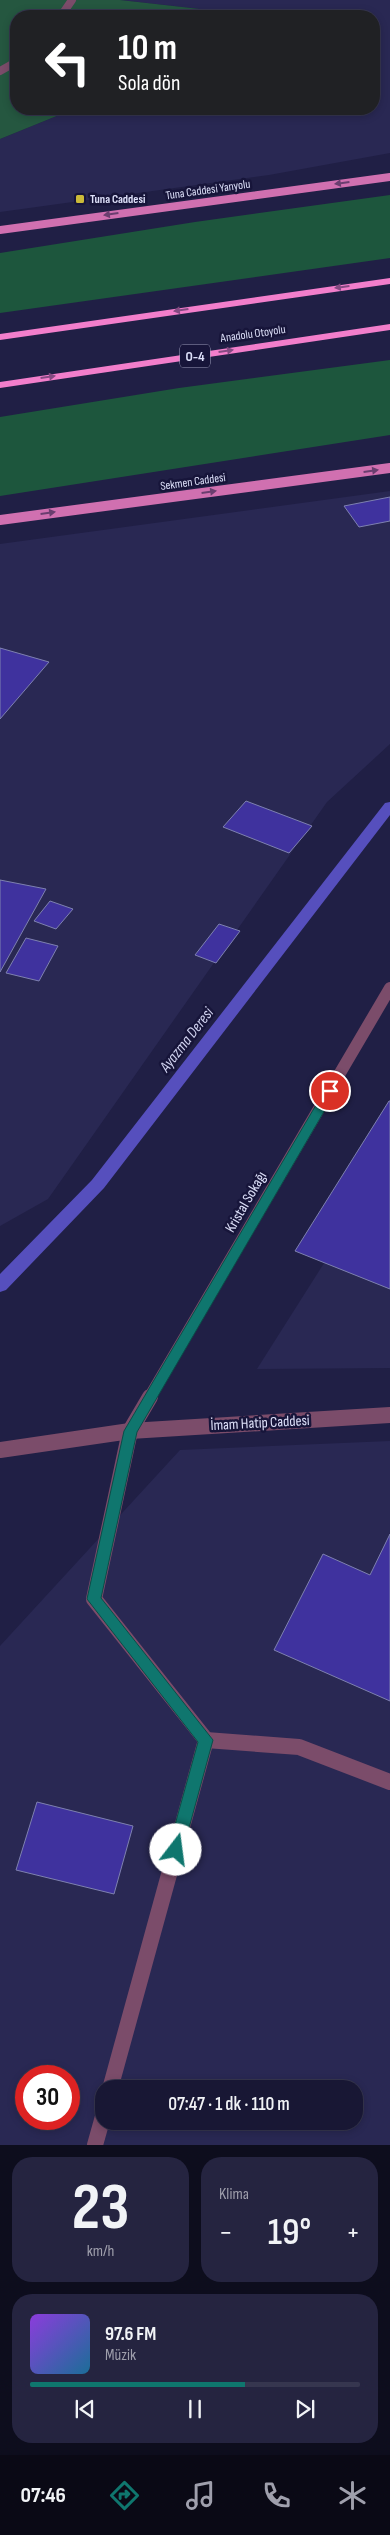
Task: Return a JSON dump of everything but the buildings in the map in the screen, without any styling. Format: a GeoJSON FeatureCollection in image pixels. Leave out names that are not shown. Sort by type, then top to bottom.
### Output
{"type":"FeatureCollection","features":[{"type":"Feature","properties":{"kind":"highway"},"geometry":{"type":"LineString","coordinates":[[0,337],[390,281]]}},
{"type":"Feature","properties":{"kind":"highway","name":"Anadolu Otoyolu"},"geometry":{"type":"LineString","coordinates":[[0,384],[390,327]]}},
{"type":"Feature","properties":{"kind":"main road","name":"Tuna Caddesi Yanyolu"},"geometry":{"type":"LineString","coordinates":[[0,230],[390,177]]}},
{"type":"Feature","properties":{"kind":"main road","name":"Sekmen Caddesi"},"geometry":{"type":"LineString","coordinates":[[0,520],[390,468]]}},
{"type":"Feature","properties":{"kind":"street","name":"Kristal Sokağı"},"geometry":{"type":"LineString","coordinates":[[206,1740],[94,1599],[130,1431],[390,988]]}},
{"type":"Feature","properties":{"kind":"street","name":"İmam Hatip Caddesi"},"geometry":{"type":"LineString","coordinates":[[0,1450],[130,1431],[390,1415]]}},
{"type":"Feature","properties":{"kind":"street"},"geometry":{"type":"LineString","coordinates":[[112,2080],[206,1740],[299,1747],[390,1782]]}},
{"type":"Feature","properties":{"kind":"street"},"geometry":{"type":"LineString","coordinates":[[95,2145],[99,2130]]}},
{"type":"Feature","properties":{"kind":"shaded area"},"geometry":{"type":"Polygon","coordinates":[[[120,0],[390,0],[390,153],[269,175],[0,212],[0,139],[59,115],[380,115],[380,10],[209,10],[120,0]]]}},
{"type":"Feature","properties":{"kind":"shaded area"},"geometry":{"type":"Polygon","coordinates":[[[390,491],[390,744],[327,802],[48,1199],[0,1226],[0,544],[390,491]]]}},
{"type":"Feature","properties":{"kind":"shaded area"},"geometry":{"type":"Polygon","coordinates":[[[390,1159],[390,1368],[257,1369],[390,1159]]]}},
{"type":"Feature","properties":{"kind":"shaded area"},"geometry":{"type":"Polygon","coordinates":[[[390,1441],[390,2145],[0,2145],[0,1646],[180,1450],[390,1441]]]}},
{"type":"Feature","properties":{"kind":"green space"},"geometry":{"type":"Polygon","coordinates":[[[0,0],[120,0],[209,10],[10,10],[10,115],[59,115],[0,139],[0,0]]]}},
{"type":"Feature","properties":{"kind":"green space"},"geometry":{"type":"Polygon","coordinates":[[[390,195],[390,258],[0,313],[0,253],[195,222],[390,195]]]}},
{"type":"Feature","properties":{"kind":"green space"},"geometry":{"type":"Polygon","coordinates":[[[390,360],[390,435],[0,496],[0,417],[179,388],[390,360]]]}},
{"type":"Feature","properties":{"kind":"waterway","name":"Ayazma Deresi"},"geometry":{"type":"LineString","coordinates":[[0,1285],[98,1184],[390,806]]}},
{"type":"Feature","properties":{"kind":"place","name":"Tuna Caddesi"},"geometry":{"type":"Point","coordinates":[80,199]}},
{"type":"Feature","properties":{"kind":"route"},"geometry":{"type":"LineString","coordinates":[[176,1850],[206,1740],[94,1599],[130,1431],[330,1091]]}}]}
